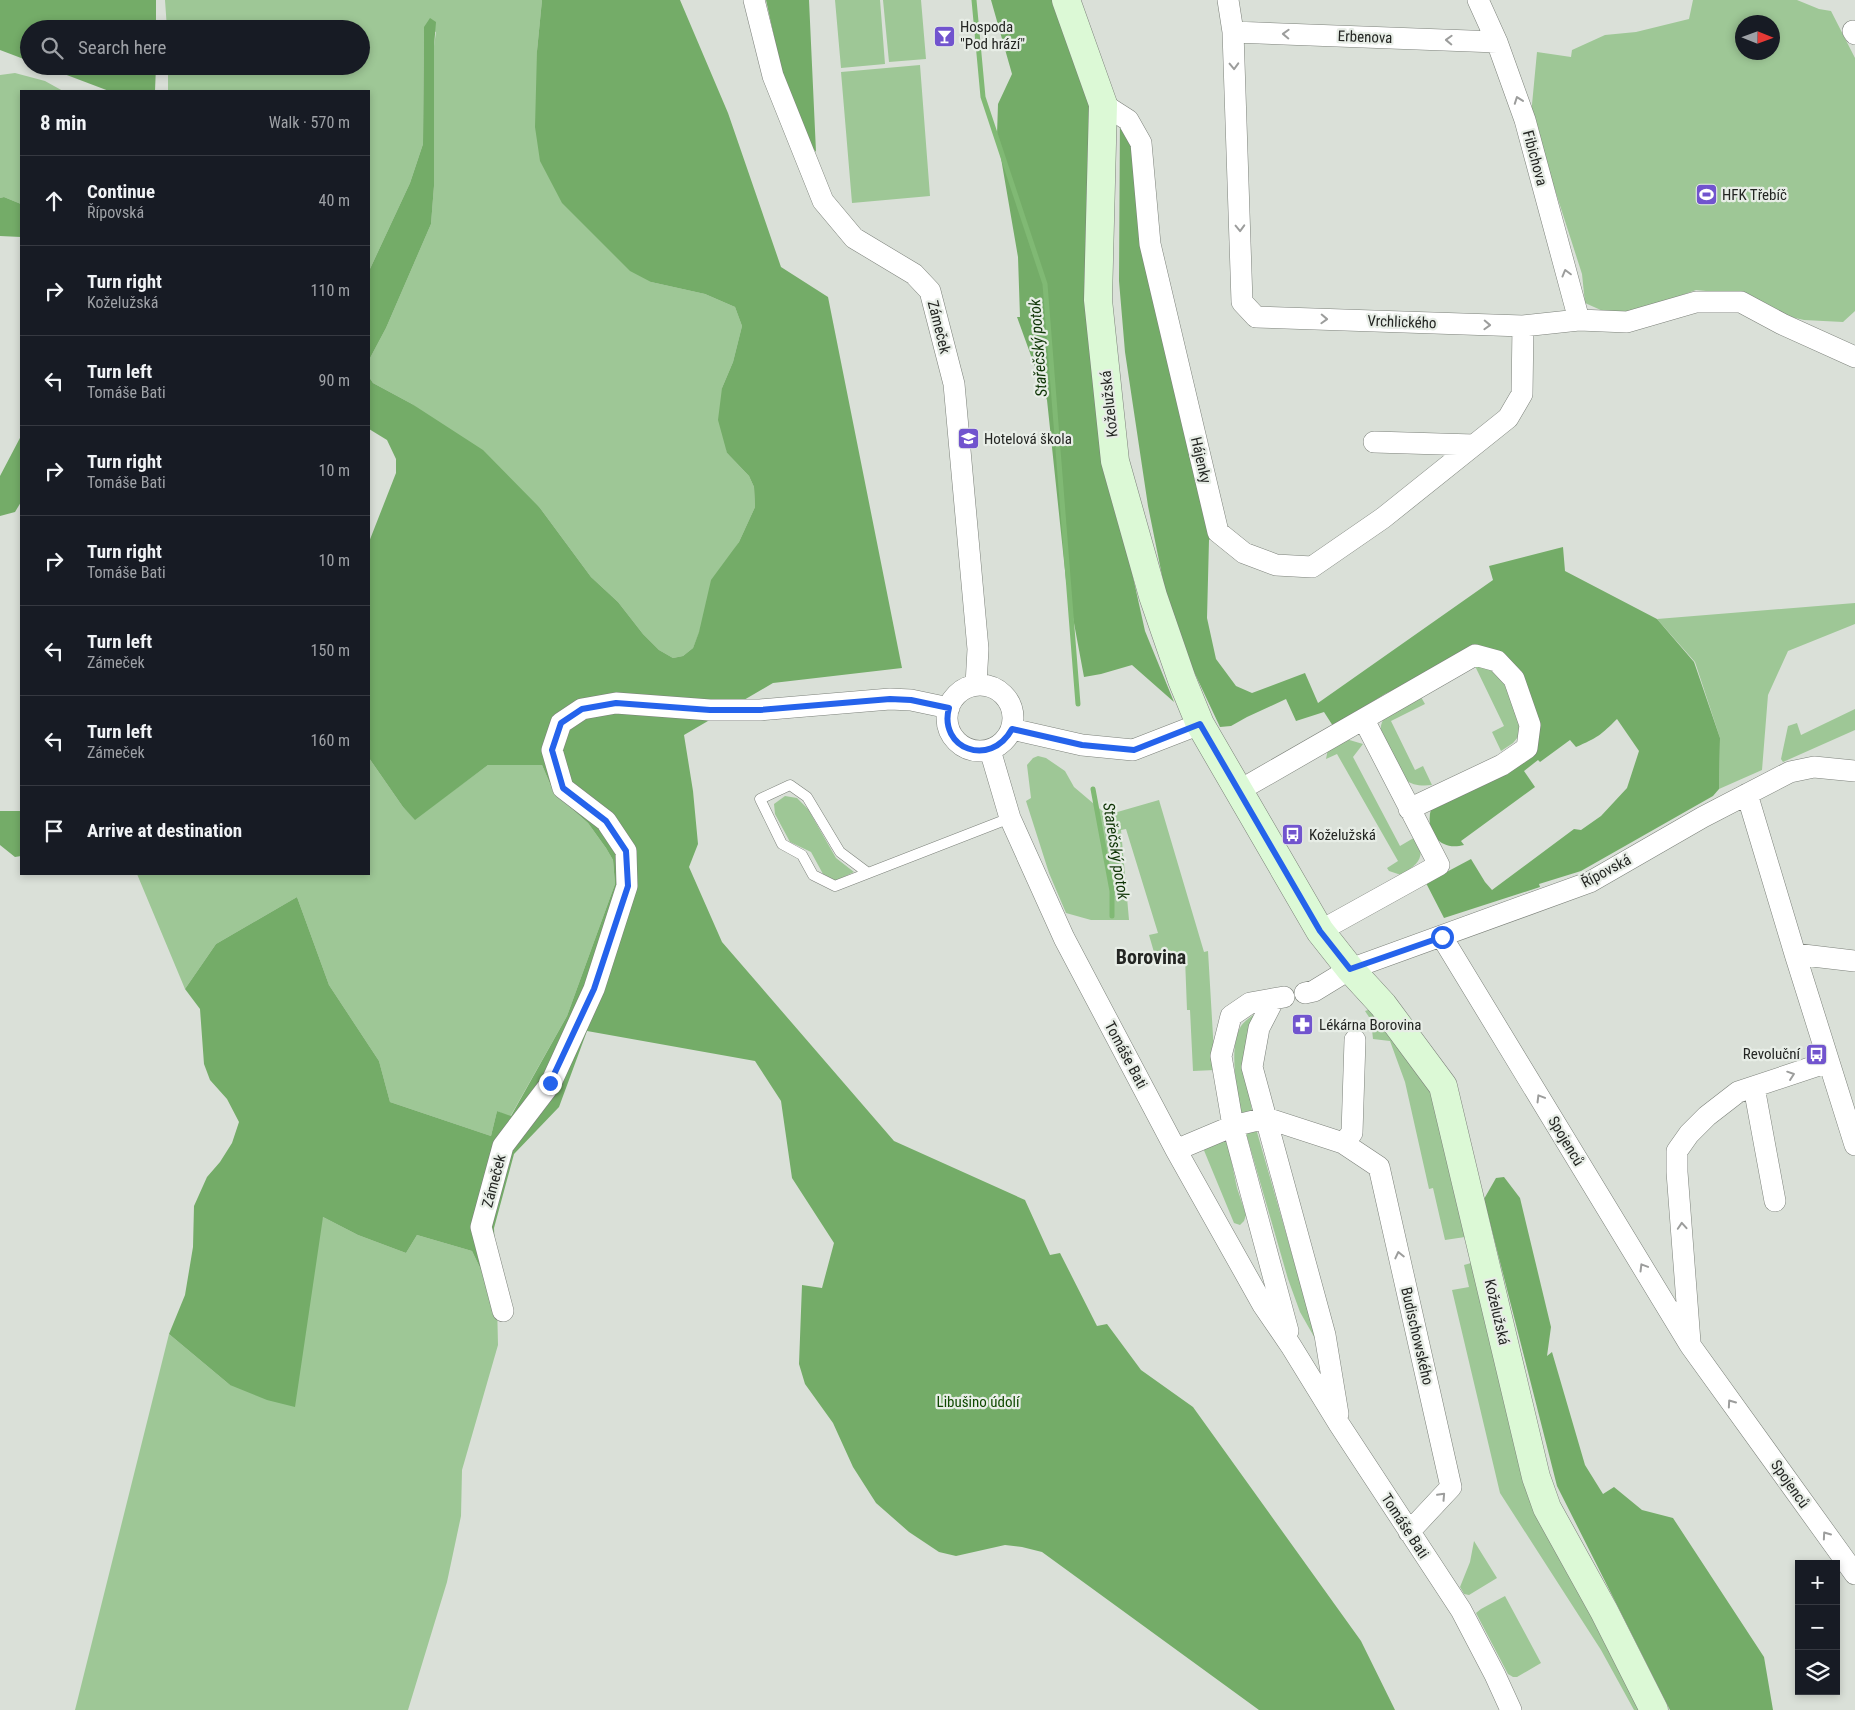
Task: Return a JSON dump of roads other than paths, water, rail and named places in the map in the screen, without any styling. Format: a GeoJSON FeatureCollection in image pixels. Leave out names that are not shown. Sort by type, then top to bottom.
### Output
{"type":"FeatureCollection","features":[{"type":"Feature","properties":{"kind":"main road","name":"Koželužská"},"geometry":{"type":"LineString","coordinates":[[1066,0],[1103,104],[1098,300],[1115,461],[1153,596],[1182,680],[1200,724],[1240,790],[1320,931],[1350,969],[1383,1005],[1443,1086],[1536,1477],[1548,1508],[1604,1611],[1654,1710]]}},
{"type":"Feature","properties":{"kind":"street","name":"Zámeček"},"geometry":{"type":"LineString","coordinates":[[754,0],[773,76],[823,201],[854,238],[914,274],[930,290],[954,384],[978,649],[976,685]]}},
{"type":"Feature","properties":{"kind":"street","name":"Vrchlického"},"geometry":{"type":"LineString","coordinates":[[1228,0],[1233,32],[1242,302],[1256,317],[1523,326],[1579,320],[1627,322],[1696,302],[1741,302],[1782,324],[1855,358]]}},
{"type":"Feature","properties":{"kind":"street","name":"Fibichova"},"geometry":{"type":"LineString","coordinates":[[1478,0],[1497,42],[1525,120],[1579,320]]}},
{"type":"Feature","properties":{"kind":"street","name":"Erbenova"},"geometry":{"type":"LineString","coordinates":[[1233,32],[1497,42]]}},
{"type":"Feature","properties":{"kind":"street","name":"Hájenky"},"geometry":{"type":"LineString","coordinates":[[1103,104],[1128,120],[1141,143],[1150,244],[1218,532],[1244,553],[1276,566],[1312,568],[1383,518],[1508,418],[1522,394],[1523,326]]}},
{"type":"Feature","properties":{"kind":"street"},"geometry":{"type":"LineString","coordinates":[[1374,442],[1474,445]]}},
{"type":"Feature","properties":{"kind":"street"},"geometry":{"type":"LineString","coordinates":[[1240,790],[1475,655],[1497,661],[1514,679],[1530,726],[1527,748],[1502,765],[1409,809]]}},
{"type":"Feature","properties":{"kind":"street"},"geometry":{"type":"LineString","coordinates":[[976,685],[998,690],[1006,697],[1012,707],[1014,718],[1012,729],[999,746],[990,750],[973,750],[958,742],[951,733],[947,723],[949,708],[959,693],[976,685]]}},
{"type":"Feature","properties":{"kind":"street","name":"Zámeček"},"geometry":{"type":"LineString","coordinates":[[503,1311],[481,1227],[503,1146],[550,1083],[594,989],[628,886],[626,851],[606,821],[563,788],[552,750],[561,723],[582,709],[616,703],[718,710],[760,710],[890,699],[911,700],[949,708]]}},
{"type":"Feature","properties":{"kind":"street"},"geometry":{"type":"LineString","coordinates":[[1320,931],[1439,865],[1364,720]]}},
{"type":"Feature","properties":{"kind":"street"},"geometry":{"type":"LineString","coordinates":[[1012,729],[1082,745],[1134,750],[1200,724]]}},
{"type":"Feature","properties":{"kind":"street","name":"Tomáše Bati"},"geometry":{"type":"LineString","coordinates":[[990,750],[1010,818],[1064,938],[1176,1150],[1263,1305],[1460,1610],[1496,1674],[1511,1710]]}},
{"type":"Feature","properties":{"kind":"street","name":"Řípovská"},"geometry":{"type":"LineString","coordinates":[[1350,969],[1590,882],[1703,817],[1790,772],[1814,767],[1855,771]]}},
{"type":"Feature","properties":{"kind":"street"},"geometry":{"type":"LineString","coordinates":[[1747,794],[1855,1145]]}},
{"type":"Feature","properties":{"kind":"street","name":"Spojenců"},"geometry":{"type":"LineString","coordinates":[[1442,937],[1690,1345],[1855,1574]]}},
{"type":"Feature","properties":{"kind":"street"},"geometry":{"type":"LineString","coordinates":[[1795,954],[1855,961]]}},
{"type":"Feature","properties":{"kind":"street"},"geometry":{"type":"LineString","coordinates":[[1305,993],[1314,991],[1350,969]]}},
{"type":"Feature","properties":{"kind":"street","name":"Tomáše Bati"},"geometry":{"type":"LineString","coordinates":[[1266,1118],[1252,1067],[1259,1028],[1279,998],[1250,1003],[1231,1016],[1221,1056],[1233,1126],[1291,1346]]}},
{"type":"Feature","properties":{"kind":"street"},"geometry":{"type":"LineString","coordinates":[[1176,1150],[1233,1126],[1266,1118],[1343,1143],[1352,1133],[1355,1040]]}},
{"type":"Feature","properties":{"kind":"street"},"geometry":{"type":"LineString","coordinates":[[1690,1345],[1677,1151],[1689,1134],[1738,1092],[1828,1062]]}},
{"type":"Feature","properties":{"kind":"street"},"geometry":{"type":"LineString","coordinates":[[1754,1087],[1775,1201]]}},
{"type":"Feature","properties":{"kind":"street"},"geometry":{"type":"LineString","coordinates":[[1266,1118],[1325,1335],[1339,1424]]}},
{"type":"Feature","properties":{"kind":"street","name":"Budischowského"},"geometry":{"type":"LineString","coordinates":[[1343,1143],[1379,1167],[1451,1487],[1409,1532]]}},
{"type":"Feature","properties":{"kind":"lane"},"geometry":{"type":"LineString","coordinates":[[868,873],[840,852],[807,797],[790,785],[760,800],[782,844],[802,855],[813,875],[835,886],[1010,818]]}},
{"type":"Feature","properties":{"kind":"waterway","name":"Stařečský potok"},"geometry":{"type":"LineString","coordinates":[[974,0],[983,97],[1045,284],[1078,704]]}},
{"type":"Feature","properties":{"kind":"waterway","name":"Stařečský potok"},"geometry":{"type":"LineString","coordinates":[[1093,789],[1112,891],[1112,916]]}},
{"type":"Feature","properties":{"kind":"place","name":"Hospoda \"Pod hrází\""},"geometry":{"type":"Point","coordinates":[944,36]}},
{"type":"Feature","properties":{"kind":"place","name":"HFK Třebíč"},"geometry":{"type":"Point","coordinates":[1706,195]}},
{"type":"Feature","properties":{"kind":"place","name":"Hotelová škola"},"geometry":{"type":"Point","coordinates":[968,439]}},
{"type":"Feature","properties":{"kind":"place","name":"Koželužská"},"geometry":{"type":"Point","coordinates":[1293,835]}},
{"type":"Feature","properties":{"kind":"place","name":"Lékárna Borovina"},"geometry":{"type":"Point","coordinates":[1303,1025]}},
{"type":"Feature","properties":{"kind":"place","name":"Revoluční"},"geometry":{"type":"Point","coordinates":[1816,1054]}},
{"type":"Feature","properties":{"kind":"district","name":"Borovina"},"geometry":{"type":"Point","coordinates":[1151,957]}},
{"type":"Feature","properties":{"kind":"park label","name":"Libušino údolí"},"geometry":{"type":"Point","coordinates":[978,1402]}}]}
